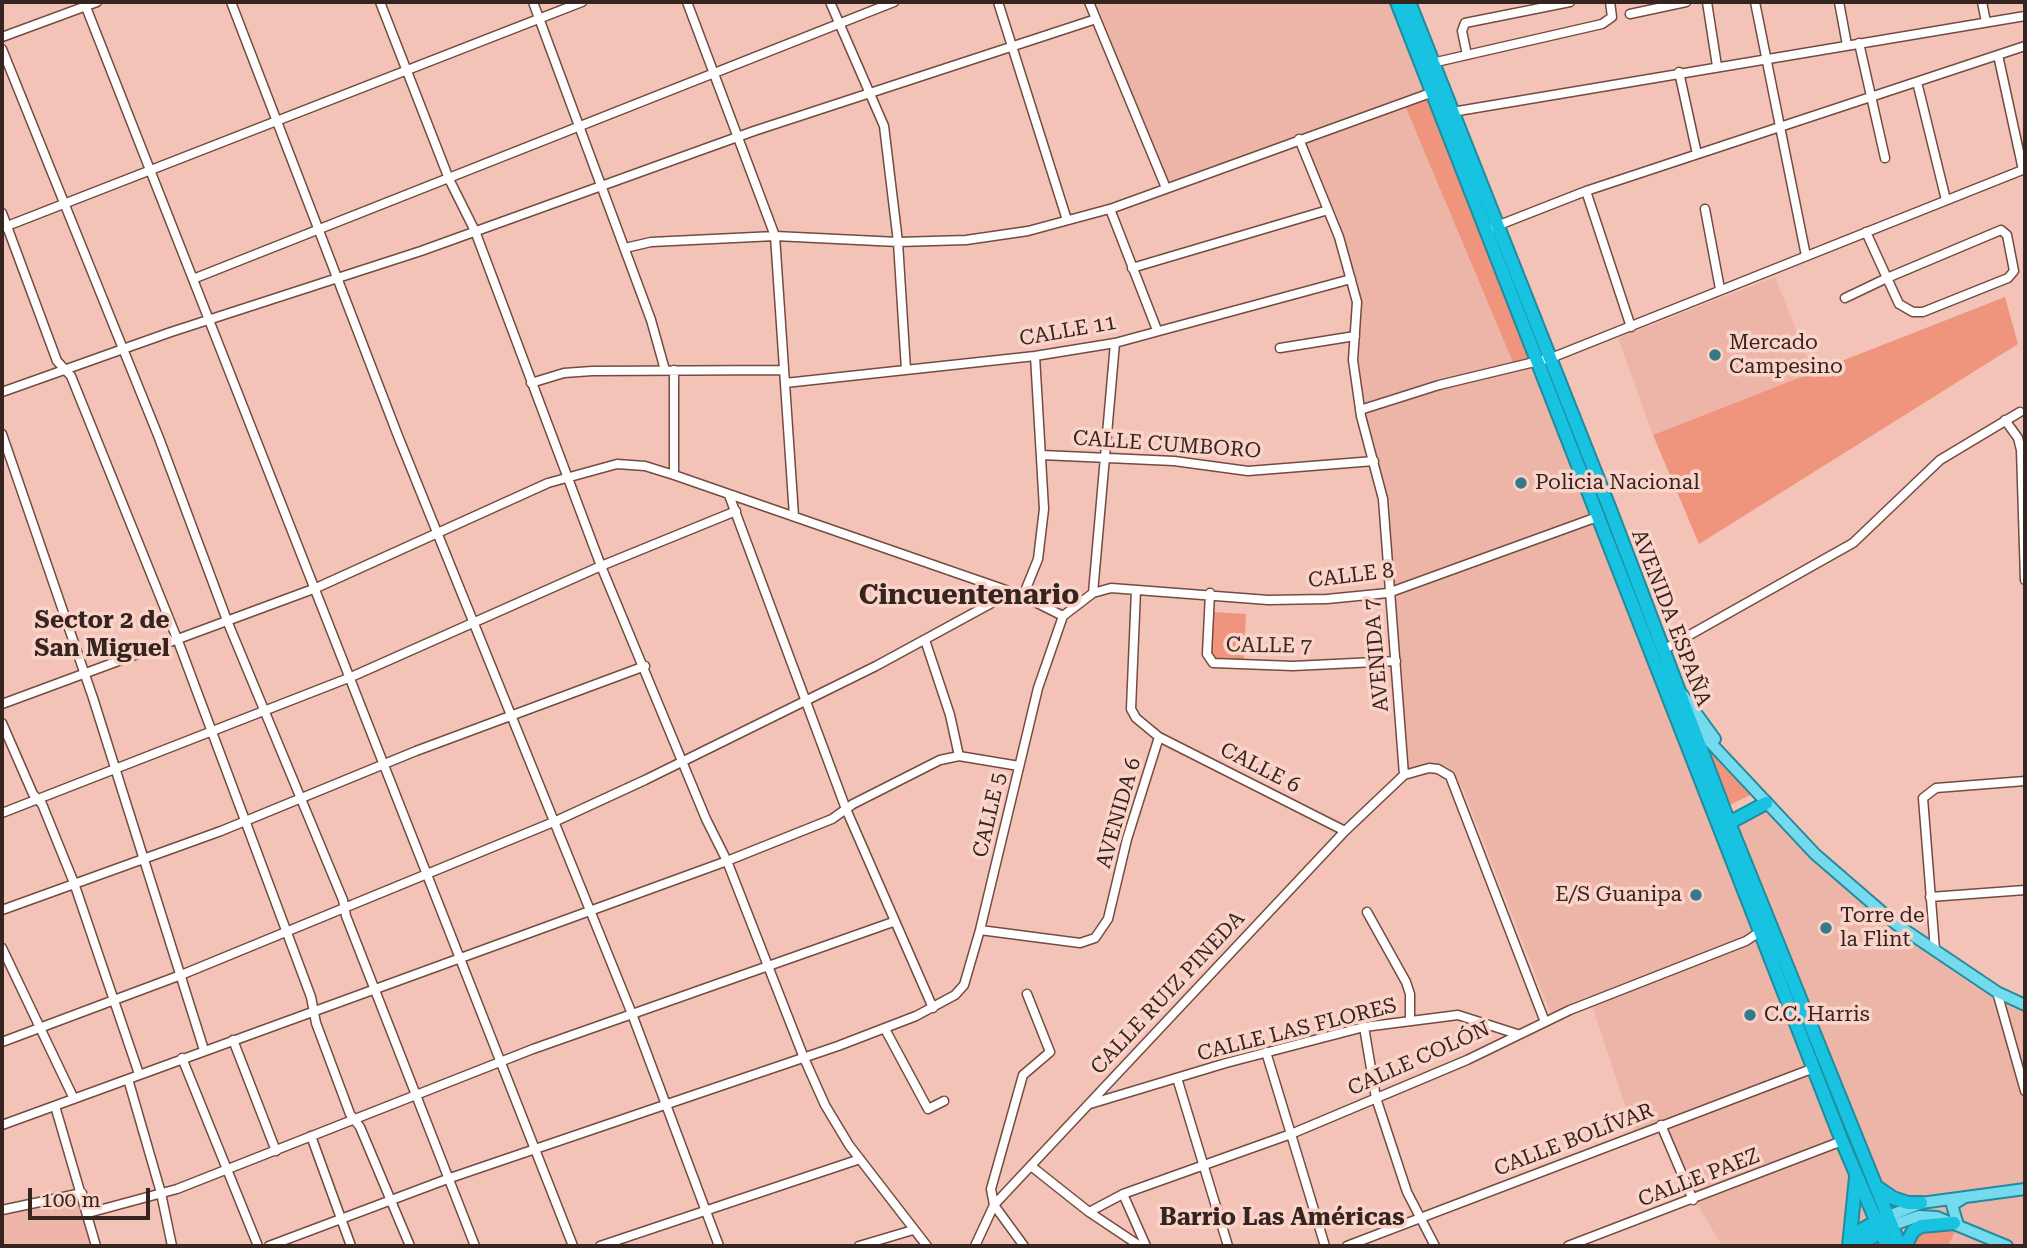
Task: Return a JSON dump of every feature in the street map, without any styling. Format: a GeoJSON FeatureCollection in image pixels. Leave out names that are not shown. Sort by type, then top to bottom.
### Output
{"type":"FeatureCollection","features":[{"type":"Feature","properties":{"kind":"highway","name":"AVENIDA ESPAÑA"},"geometry":{"type":"LineString","coordinates":[[1398,2],[1493,227],[1729,823],[1877,1187],[1887,1246]]}},
{"type":"Feature","properties":{"kind":"highway","name":"AVENIDA ESPAÑA"},"geometry":{"type":"LineString","coordinates":[[1409,2],[1432,63],[1437,91],[1452,111],[1493,227]]}},
{"type":"Feature","properties":{"kind":"highway","name":"AVENIDA ESPAÑA"},"geometry":{"type":"LineString","coordinates":[[1545,359],[1601,515],[1842,1141],[1856,1173],[1885,1223],[1903,1246]]}},
{"type":"Feature","properties":{"kind":"highway"},"geometry":{"type":"LineString","coordinates":[[1729,823],[1766,803]]}},
{"type":"Feature","properties":{"kind":"highway"},"geometry":{"type":"LineString","coordinates":[[1852,1243],[1860,1145]]}},
{"type":"Feature","properties":{"kind":"highway"},"geometry":{"type":"LineString","coordinates":[[1877,1187],[1893,1198],[1908,1203],[1921,1203]]}},
{"type":"Feature","properties":{"kind":"highway"},"geometry":{"type":"LineString","coordinates":[[1852,1243],[1885,1223]]}},
{"type":"Feature","properties":{"kind":"highway"},"geometry":{"type":"LineString","coordinates":[[1903,1246],[1913,1231],[1921,1226],[1956,1224]]}},
{"type":"Feature","properties":{"kind":"main road"},"geometry":{"type":"LineString","coordinates":[[1676,685],[1766,803],[1832,869],[1896,924],[1997,992],[2025,1005]]}},
{"type":"Feature","properties":{"kind":"main road"},"geometry":{"type":"LineString","coordinates":[[1675,709],[1740,772]]}},
{"type":"Feature","properties":{"kind":"main road"},"geometry":{"type":"LineString","coordinates":[[1885,1223],[1921,1203],[2025,1189]]}},
{"type":"Feature","properties":{"kind":"main road"},"geometry":{"type":"LineString","coordinates":[[1956,1224],[1952,1205],[1971,1196]]}},
{"type":"Feature","properties":{"kind":"main road"},"geometry":{"type":"LineString","coordinates":[[1885,1223],[1929,1216],[1956,1224],[2007,1246]]}},
{"type":"Feature","properties":{"kind":"street"},"geometry":{"type":"LineString","coordinates":[[2,37],[84,4],[97,2]]}},
{"type":"Feature","properties":{"kind":"street"},"geometry":{"type":"LineString","coordinates":[[231,2],[336,278],[632,1014],[708,1210],[719,1246]]}},
{"type":"Feature","properties":{"kind":"street"},"geometry":{"type":"LineString","coordinates":[[380,2],[449,179],[475,230],[530,383],[601,566],[684,760],[706,820],[727,861],[804,1058],[825,1105],[860,1159],[927,1246]]}},
{"type":"Feature","properties":{"kind":"street"},"geometry":{"type":"LineString","coordinates":[[533,2],[670,370],[674,475]]}},
{"type":"Feature","properties":{"kind":"street"},"geometry":{"type":"LineString","coordinates":[[4,227],[582,2]]}},
{"type":"Feature","properties":{"kind":"street"},"geometry":{"type":"LineString","coordinates":[[687,2],[775,236],[794,516]]}},
{"type":"Feature","properties":{"kind":"street"},"geometry":{"type":"LineString","coordinates":[[830,2],[884,126],[890,157],[898,242],[906,370]]}},
{"type":"Feature","properties":{"kind":"street"},"geometry":{"type":"LineString","coordinates":[[194,279],[894,2]]}},
{"type":"Feature","properties":{"kind":"street"},"geometry":{"type":"LineString","coordinates":[[998,2],[1067,220]]}},
{"type":"Feature","properties":{"kind":"street"},"geometry":{"type":"LineString","coordinates":[[1089,2],[1166,188]]}},
{"type":"Feature","properties":{"kind":"street"},"geometry":{"type":"LineString","coordinates":[[1467,55],[1462,31],[1465,23],[1570,2]]}},
{"type":"Feature","properties":{"kind":"street"},"geometry":{"type":"LineString","coordinates":[[1432,63],[1602,24],[1612,17],[1611,2]]}},
{"type":"Feature","properties":{"kind":"street"},"geometry":{"type":"LineString","coordinates":[[1630,14],[1686,2]]}},
{"type":"Feature","properties":{"kind":"street"},"geometry":{"type":"LineString","coordinates":[[1707,2],[1717,66]]}},
{"type":"Feature","properties":{"kind":"street"},"geometry":{"type":"LineString","coordinates":[[1755,2],[1805,256]]}},
{"type":"Feature","properties":{"kind":"street"},"geometry":{"type":"LineString","coordinates":[[1839,2],[1847,45]]}},
{"type":"Feature","properties":{"kind":"street"},"geometry":{"type":"LineString","coordinates":[[1982,2],[1986,22]]}},
{"type":"Feature","properties":{"kind":"street"},"geometry":{"type":"LineString","coordinates":[[84,4],[573,1246]]}},
{"type":"Feature","properties":{"kind":"street"},"geometry":{"type":"LineString","coordinates":[[1452,111],[2025,16]]}},
{"type":"Feature","properties":{"kind":"street"},"geometry":{"type":"LineString","coordinates":[[2,392],[738,137],[1096,19]]}},
{"type":"Feature","properties":{"kind":"street"},"geometry":{"type":"LineString","coordinates":[[1859,43],[1885,158]]}},
{"type":"Feature","properties":{"kind":"street"},"geometry":{"type":"LineString","coordinates":[[1493,227],[1586,191],[2025,46]]}},
{"type":"Feature","properties":{"kind":"street"},"geometry":{"type":"LineString","coordinates":[[2,49],[228,623],[418,1095],[475,1246]]}},
{"type":"Feature","properties":{"kind":"street"},"geometry":{"type":"LineString","coordinates":[[1360,410],[1439,385],[1545,359],[2024,169],[1997,55]]}},
{"type":"Feature","properties":{"kind":"street"},"geometry":{"type":"LineString","coordinates":[[1679,72],[1697,154]]}},
{"type":"Feature","properties":{"kind":"street"},"geometry":{"type":"LineString","coordinates":[[1917,82],[1946,201]]}},
{"type":"Feature","properties":{"kind":"street"},"geometry":{"type":"LineString","coordinates":[[625,248],[651,242],[775,236],[898,242],[966,240],[1028,231],[1110,209],[1437,91]]}},
{"type":"Feature","properties":{"kind":"street","name":"AVENIDA 7"},"geometry":{"type":"LineString","coordinates":[[1300,139],[1328,210],[1357,302],[1353,360],[1360,410],[1374,461],[1386,525],[1388,593],[1404,775]]}},
{"type":"Feature","properties":{"kind":"street"},"geometry":{"type":"LineString","coordinates":[[1586,191],[1631,327]]}},
{"type":"Feature","properties":{"kind":"street"},"geometry":{"type":"LineString","coordinates":[[1110,209],[1157,330]]}},
{"type":"Feature","properties":{"kind":"street"},"geometry":{"type":"LineString","coordinates":[[1705,209],[1720,289]]}},
{"type":"Feature","properties":{"kind":"street"},"geometry":{"type":"LineString","coordinates":[[1132,268],[1328,210]]}},
{"type":"Feature","properties":{"kind":"street"},"geometry":{"type":"LineString","coordinates":[[2,213],[4,227],[57,361],[71,376],[178,640],[354,1120],[360,1127],[410,1246]]}},
{"type":"Feature","properties":{"kind":"street"},"geometry":{"type":"LineString","coordinates":[[1845,298],[1887,278],[2001,230],[2007,235],[2014,271],[2008,278],[1923,312],[1905,309],[1899,304],[1887,278],[1866,232]]}},
{"type":"Feature","properties":{"kind":"street","name":"CALLE 11"},"geometry":{"type":"LineString","coordinates":[[785,383],[1035,356],[1115,343],[1351,279]]}},
{"type":"Feature","properties":{"kind":"street"},"geometry":{"type":"LineString","coordinates":[[1280,348],[1355,336]]}},
{"type":"Feature","properties":{"kind":"street"},"geometry":{"type":"LineString","coordinates":[[2,705],[316,588],[565,476],[607,465],[629,463],[674,475],[1012,592],[1063,616],[1093,593],[1115,343]]}},
{"type":"Feature","properties":{"kind":"street"},"geometry":{"type":"LineString","coordinates":[[1023,596],[1032,579],[1040,546],[1044,509],[1035,356]]}},
{"type":"Feature","properties":{"kind":"street"},"geometry":{"type":"LineString","coordinates":[[530,383],[564,373],[592,370],[784,370]]}},
{"type":"Feature","properties":{"kind":"street"},"geometry":{"type":"LineString","coordinates":[[1662,650],[1853,543],[1940,460],[2020,412]]}},
{"type":"Feature","properties":{"kind":"street"},"geometry":{"type":"LineString","coordinates":[[2005,420],[2018,438],[2021,450],[2025,580]]}},
{"type":"Feature","properties":{"kind":"street"},"geometry":{"type":"LineString","coordinates":[[2,434],[85,674],[204,1050]]}},
{"type":"Feature","properties":{"kind":"street","name":"CALLE CUMBORO"},"geometry":{"type":"LineString","coordinates":[[1042,455],[1174,461],[1248,471],[1374,461]]}},
{"type":"Feature","properties":{"kind":"street"},"geometry":{"type":"LineString","coordinates":[[729,495],[846,809],[893,922],[933,1008]]}},
{"type":"Feature","properties":{"kind":"street"},"geometry":{"type":"LineString","coordinates":[[2,813],[351,677],[601,566],[736,511]]}},
{"type":"Feature","properties":{"kind":"street","name":"CALLE 8"},"geometry":{"type":"LineString","coordinates":[[1093,593],[1111,588],[1280,600],[1388,593],[1601,515]]}},
{"type":"Feature","properties":{"kind":"street","name":"AVENIDA 6"},"geometry":{"type":"LineString","coordinates":[[981,930],[1080,943],[1095,938],[1103,930],[1127,839],[1159,737],[1136,718],[1131,709],[1136,590]]}},
{"type":"Feature","properties":{"kind":"street"},"geometry":{"type":"LineString","coordinates":[[2,1042],[181,975],[556,821],[804,701],[925,640],[1012,592]]}},
{"type":"Feature","properties":{"kind":"street","name":"CALLE 7"},"geometry":{"type":"LineString","coordinates":[[1210,593],[1207,654],[1213,663],[1293,666],[1396,661]]}},
{"type":"Feature","properties":{"kind":"street","name":"CALLE 5"},"geometry":{"type":"LineString","coordinates":[[269,1246],[450,1178],[885,1029],[955,995],[964,985],[981,930],[1038,688],[1063,616]]}},
{"type":"Feature","properties":{"kind":"street"},"geometry":{"type":"LineString","coordinates":[[925,640],[950,715],[960,756]]}},
{"type":"Feature","properties":{"kind":"street"},"geometry":{"type":"LineString","coordinates":[[2,910],[143,860],[512,715],[645,666]]}},
{"type":"Feature","properties":{"kind":"street"},"geometry":{"type":"LineString","coordinates":[[2,723],[74,883],[139,1074]]}},
{"type":"Feature","properties":{"kind":"street","name":"CALLE 6"},"geometry":{"type":"LineString","coordinates":[[1159,737],[1345,831]]}},
{"type":"Feature","properties":{"kind":"street"},"geometry":{"type":"LineString","coordinates":[[2,1125],[314,1009],[727,861],[832,819],[916,771],[960,756],[1019,766]]}},
{"type":"Feature","properties":{"kind":"street"},"geometry":{"type":"LineString","coordinates":[[1404,775],[1429,768],[1438,769],[1450,776],[1545,1022]]}},
{"type":"Feature","properties":{"kind":"street","name":"CALLE RUIZ PINEDA"},"geometry":{"type":"LineString","coordinates":[[975,1246],[994,1205],[1345,831],[1404,775]]}},
{"type":"Feature","properties":{"kind":"street"},"geometry":{"type":"LineString","coordinates":[[1935,950],[1923,798],[1928,791],[1982,783],[2025,781]]}},
{"type":"Feature","properties":{"kind":"street"},"geometry":{"type":"LineString","coordinates":[[1930,897],[2025,890]]}},
{"type":"Feature","properties":{"kind":"street"},"geometry":{"type":"LineString","coordinates":[[1367,912],[1406,982],[1410,994],[1410,1020]]}},
{"type":"Feature","properties":{"kind":"street"},"geometry":{"type":"LineString","coordinates":[[88,1213],[161,1194],[228,1170],[501,1061],[893,922]]}},
{"type":"Feature","properties":{"kind":"street","name":"CALLE COLÓN"},"geometry":{"type":"LineString","coordinates":[[1089,1212],[1123,1194],[1291,1134],[1467,1060],[1545,1022],[1746,942],[1761,931]]}},
{"type":"Feature","properties":{"kind":"street"},"geometry":{"type":"LineString","coordinates":[[2,948],[42,1027],[74,1099]]}},
{"type":"Feature","properties":{"kind":"street"},"geometry":{"type":"LineString","coordinates":[[1997,992],[2025,1091]]}},
{"type":"Feature","properties":{"kind":"street"},"geometry":{"type":"LineString","coordinates":[[1024,1246],[994,1205],[990,1189],[1023,1075],[1050,1052],[1027,994]]}},
{"type":"Feature","properties":{"kind":"street","name":"CALLE LAS FLORES"},"geometry":{"type":"LineString","coordinates":[[1088,1105],[1266,1052],[1364,1027],[1458,1015],[1517,1034]]}},
{"type":"Feature","properties":{"kind":"street"},"geometry":{"type":"LineString","coordinates":[[1364,1027],[1376,1098],[1407,1192],[1435,1246]]}},
{"type":"Feature","properties":{"kind":"street"},"geometry":{"type":"LineString","coordinates":[[885,1029],[928,1110],[944,1101]]}},
{"type":"Feature","properties":{"kind":"street"},"geometry":{"type":"LineString","coordinates":[[233,1040],[276,1151]]}},
{"type":"Feature","properties":{"kind":"street"},"geometry":{"type":"LineString","coordinates":[[1266,1052],[1325,1246]]}},
{"type":"Feature","properties":{"kind":"street"},"geometry":{"type":"LineString","coordinates":[[182,1058],[258,1246]]}},
{"type":"Feature","properties":{"kind":"street","name":"CALLE BOLÍVAR"},"geometry":{"type":"LineString","coordinates":[[1348,1246],[1814,1068]]}},
{"type":"Feature","properties":{"kind":"street"},"geometry":{"type":"LineString","coordinates":[[1177,1078],[1228,1246]]}},
{"type":"Feature","properties":{"kind":"street"},"geometry":{"type":"LineString","coordinates":[[128,1079],[161,1194],[172,1246]]}},
{"type":"Feature","properties":{"kind":"street"},"geometry":{"type":"LineString","coordinates":[[55,1106],[96,1246]]}},
{"type":"Feature","properties":{"kind":"street"},"geometry":{"type":"LineString","coordinates":[[1661,1125],[1693,1200]]}},
{"type":"Feature","properties":{"kind":"street"},"geometry":{"type":"LineString","coordinates":[[311,1136],[351,1246]]}},
{"type":"Feature","properties":{"kind":"street","name":"CALLE PAEZ"},"geometry":{"type":"LineString","coordinates":[[1568,1246],[1842,1141]]}},
{"type":"Feature","properties":{"kind":"street"},"geometry":{"type":"LineString","coordinates":[[600,1246],[860,1159]]}},
{"type":"Feature","properties":{"kind":"street"},"geometry":{"type":"LineString","coordinates":[[1031,1166],[1089,1212],[1140,1246]]}},
{"type":"Feature","properties":{"kind":"street"},"geometry":{"type":"LineString","coordinates":[[2,1210],[82,1193]]}},
{"type":"Feature","properties":{"kind":"street"},"geometry":{"type":"LineString","coordinates":[[1123,1194],[1146,1246]]}},
{"type":"Feature","properties":{"kind":"street"},"geometry":{"type":"LineString","coordinates":[[865,1245],[913,1230]]}},
{"type":"Feature","properties":{"kind":"shaded area"},"geometry":{"type":"Polygon","coordinates":[[[1096,2],[1403,2],[1726,825],[1765,806],[1807,855],[1891,926],[2025,1005],[2025,1246],[1722,1246],[1696,1202],[1662,1122],[1634,1132],[1589,996],[1551,1014],[1463,789],[1448,767],[1432,763],[1409,768],[1393,586],[1390,508],[1363,404],[1358,360],[1362,306],[1357,280],[1334,212],[1301,137],[1168,182],[1096,2]]]}},
{"type":"Feature","properties":{"kind":"shaded area"},"geometry":{"type":"Polygon","coordinates":[[[1432,93],[1539,361],[1515,367],[1404,103],[1432,93]]]}},
{"type":"Feature","properties":{"kind":"shaded area","name":"Mercado Campesino"},"geometry":{"type":"Polygon","coordinates":[[[1775,277],[1813,372],[1653,435],[1618,338],[1775,277]]]}},
{"type":"Feature","properties":{"kind":"shaded area"},"geometry":{"type":"Polygon","coordinates":[[[2005,297],[2018,344],[1699,544],[1653,435],[2005,297]]]}},
{"type":"Feature","properties":{"kind":"shaded area"},"geometry":{"type":"Polygon","coordinates":[[[1213,612],[1246,614],[1244,661],[1210,659],[1213,612]]]}},
{"type":"Feature","properties":{"kind":"shaded area"},"geometry":{"type":"Polygon","coordinates":[[[1706,744],[1754,793],[1728,806],[1706,744]]]}},
{"type":"Feature","properties":{"kind":"shaded area"},"geometry":{"type":"Polygon","coordinates":[[[82,1196],[92,1246],[2,1246],[2,1213],[82,1196]]]}},
{"type":"Feature","properties":{"kind":"shaded area"},"geometry":{"type":"Polygon","coordinates":[[[1958,1225],[1948,1246],[1905,1246],[1913,1231],[1958,1225]]]}},
{"type":"Feature","properties":{"kind":"place","name":"Mercado Campesino"},"geometry":{"type":"Point","coordinates":[1715,355]}},
{"type":"Feature","properties":{"kind":"place","name":"Policia Nacional"},"geometry":{"type":"Point","coordinates":[1521,483]}},
{"type":"Feature","properties":{"kind":"place","name":"E/S Guanipa"},"geometry":{"type":"Point","coordinates":[1696,895]}},
{"type":"Feature","properties":{"kind":"place","name":"Torre de la Flint"},"geometry":{"type":"Point","coordinates":[1826,928]}},
{"type":"Feature","properties":{"kind":"place","name":"C.C. Harris"},"geometry":{"type":"Point","coordinates":[1750,1015]}},
{"type":"Feature","properties":{"kind":"district","name":"Cincuentenario"},"geometry":{"type":"Point","coordinates":[969,596]}},
{"type":"Feature","properties":{"kind":"district","name":"Sector 2 de San Miguel"},"geometry":{"type":"Point","coordinates":[102,635]}},
{"type":"Feature","properties":{"kind":"district","name":"Barrio Las Américas"},"geometry":{"type":"Point","coordinates":[1282,1218]}}]}
